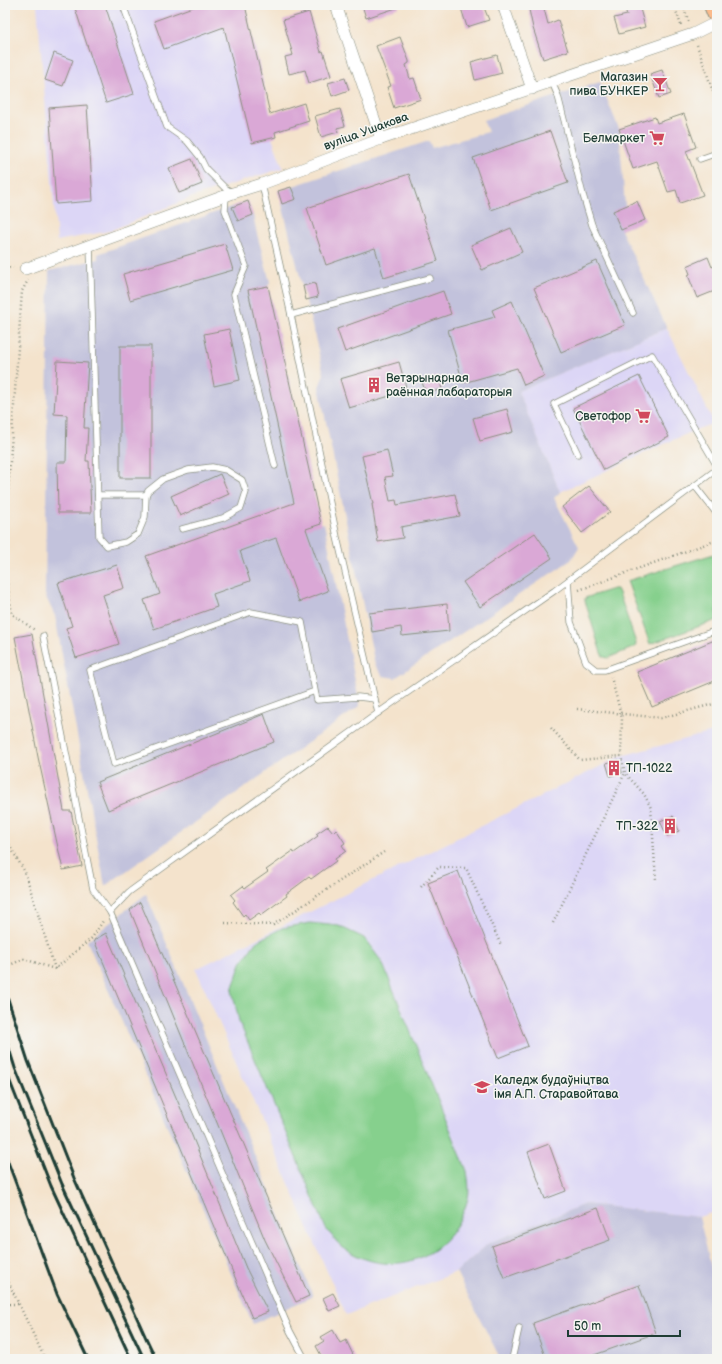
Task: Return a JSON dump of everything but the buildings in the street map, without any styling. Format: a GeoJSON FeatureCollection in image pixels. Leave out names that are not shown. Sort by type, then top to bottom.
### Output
{"type":"FeatureCollection","features":[{"type":"Feature","properties":{"kind":"main road"},"geometry":{"type":"LineString","coordinates":[[714,5],[717,15]]}},
{"type":"Feature","properties":{"kind":"street"},"geometry":{"type":"LineString","coordinates":[[336,5],[380,139]]}},
{"type":"Feature","properties":{"kind":"street"},"geometry":{"type":"LineString","coordinates":[[503,5],[532,89]]}},
{"type":"Feature","properties":{"kind":"street","name":"вуліца Ушакова"},"geometry":{"type":"LineString","coordinates":[[28,272],[90,244],[262,184],[380,139],[689,36],[717,22]]}},
{"type":"Feature","properties":{"kind":"lane"},"geometry":{"type":"LineString","coordinates":[[123,5],[167,127],[188,141],[200,157],[206,169],[225,188],[229,195],[225,210],[246,266],[234,294],[275,466]]}},
{"type":"Feature","properties":{"kind":"lane"},"geometry":{"type":"LineString","coordinates":[[552,82],[558,96],[592,225],[633,314]]}},
{"type":"Feature","properties":{"kind":"lane"},"geometry":{"type":"LineString","coordinates":[[700,159],[717,153]]}},
{"type":"Feature","properties":{"kind":"lane"},"geometry":{"type":"LineString","coordinates":[[262,184],[337,537],[378,713]]}},
{"type":"Feature","properties":{"kind":"lane"},"geometry":{"type":"LineString","coordinates":[[90,244],[99,537],[107,546],[126,542],[138,534],[145,517],[146,495],[148,491],[163,479],[188,470],[212,466],[226,470],[242,480],[246,492],[241,508],[223,518],[182,529]]}},
{"type":"Feature","properties":{"kind":"lane"},"geometry":{"type":"LineString","coordinates":[[291,315],[430,278]]}},
{"type":"Feature","properties":{"kind":"lane"},"geometry":{"type":"LineString","coordinates":[[578,454],[554,404],[652,356],[717,466]]}},
{"type":"Feature","properties":{"kind":"lane"},"geometry":{"type":"LineString","coordinates":[[110,912],[129,892],[378,713],[568,581],[717,470]]}},
{"type":"Feature","properties":{"kind":"lane"},"geometry":{"type":"LineString","coordinates":[[695,486],[717,514]]}},
{"type":"Feature","properties":{"kind":"lane"},"geometry":{"type":"LineString","coordinates":[[98,495],[146,495]]}},
{"type":"Feature","properties":{"kind":"lane"},"geometry":{"type":"LineString","coordinates":[[568,581],[571,622],[586,662],[596,670],[609,669],[717,630]]}},
{"type":"Feature","properties":{"kind":"lane"},"geometry":{"type":"LineString","coordinates":[[315,691],[114,764],[90,670],[251,612],[302,622],[317,700],[358,697],[374,699]]}},
{"type":"Feature","properties":{"kind":"lane"},"geometry":{"type":"LineString","coordinates":[[43,636],[93,889],[110,912],[290,1331],[305,1359]]}},
{"type":"Feature","properties":{"kind":"lane"},"geometry":{"type":"LineString","coordinates":[[512,1359],[519,1328]]}},
{"type":"Feature","properties":{"kind":"path"},"geometry":{"type":"LineString","coordinates":[[674,5],[689,36],[717,103]]}},
{"type":"Feature","properties":{"kind":"path"},"geometry":{"type":"LineString","coordinates":[[683,5],[689,36]]}},
{"type":"Feature","properties":{"kind":"path"},"geometry":{"type":"LineString","coordinates":[[5,534],[22,291],[28,272]]}},
{"type":"Feature","properties":{"kind":"path"},"geometry":{"type":"LineString","coordinates":[[569,593],[717,540]]}},
{"type":"Feature","properties":{"kind":"path"},"geometry":{"type":"LineString","coordinates":[[5,568],[12,614],[43,636]]}},
{"type":"Feature","properties":{"kind":"path"},"geometry":{"type":"LineString","coordinates":[[609,669],[622,718],[621,756],[625,773],[644,794],[651,808],[656,880]]}},
{"type":"Feature","properties":{"kind":"path"},"geometry":{"type":"LineString","coordinates":[[577,710],[661,718],[717,703]]}},
{"type":"Feature","properties":{"kind":"path"},"geometry":{"type":"LineString","coordinates":[[551,728],[580,760],[621,756]]}},
{"type":"Feature","properties":{"kind":"path"},"geometry":{"type":"LineString","coordinates":[[553,923],[625,773]]}},
{"type":"Feature","properties":{"kind":"path"},"geometry":{"type":"LineString","coordinates":[[5,838],[25,872],[55,969]]}},
{"type":"Feature","properties":{"kind":"path"},"geometry":{"type":"LineString","coordinates":[[225,923],[272,925],[384,852]]}},
{"type":"Feature","properties":{"kind":"path"},"geometry":{"type":"LineString","coordinates":[[421,887],[439,867],[466,868],[502,945]]}},
{"type":"Feature","properties":{"kind":"path"},"geometry":{"type":"LineString","coordinates":[[55,969],[92,938],[110,912]]}},
{"type":"Feature","properties":{"kind":"path"},"geometry":{"type":"LineString","coordinates":[[5,967],[24,959],[55,969]]}},
{"type":"Feature","properties":{"kind":"path"},"geometry":{"type":"LineString","coordinates":[[5,1275],[45,1359]]}},
{"type":"Feature","properties":{"kind":"path"},"geometry":{"type":"LineString","coordinates":[[5,1304],[19,1304]]}},
{"type":"Feature","properties":{"kind":"shaded area"},"geometry":{"type":"Polygon","coordinates":[[[37,5],[245,5],[276,137],[272,138],[283,168],[195,196],[109,231],[57,241],[37,5]]]}},
{"type":"Feature","properties":{"kind":"shaded area"},"geometry":{"type":"Polygon","coordinates":[[[600,82],[619,129],[625,206],[637,201],[645,220],[621,230],[667,328],[518,391],[560,492],[554,498],[579,547],[571,560],[395,678],[383,676],[375,665],[319,387],[324,374],[278,191],[429,141],[432,148],[488,132],[483,120],[600,82]]]}},
{"type":"Feature","properties":{"kind":"shaded area"},"geometry":{"type":"Polygon","coordinates":[[[248,201],[270,282],[268,286],[321,524],[324,523],[360,706],[105,886],[55,616],[45,595],[49,271],[98,259],[98,254],[248,201]]]}},
{"type":"Feature","properties":{"kind":"shaded area"},"geometry":{"type":"Polygon","coordinates":[[[667,328],[714,423],[695,430],[560,492],[518,391],[667,328]]]}},
{"type":"Feature","properties":{"kind":"shaded area","name":"Каледж будаўніцтва імя А.П. Старавойтава"},"geometry":{"type":"Polygon","coordinates":[[[717,731],[717,1211],[699,1217],[585,1204],[489,1243],[456,1272],[346,1315],[196,969],[621,756],[717,731]]]}},
{"type":"Feature","properties":{"kind":"shaded area"},"geometry":{"type":"Polygon","coordinates":[[[146,894],[313,1296],[253,1324],[87,941],[146,894]]]}},
{"type":"Feature","properties":{"kind":"shaded area"},"geometry":{"type":"Polygon","coordinates":[[[585,1204],[699,1217],[717,1291],[717,1359],[495,1359],[499,1356],[456,1272],[489,1243],[585,1204]]]}},
{"type":"Feature","properties":{"kind":"green space"},"geometry":{"type":"Polygon","coordinates":[[[717,553],[717,620],[650,644],[627,581],[717,553]]]}},
{"type":"Feature","properties":{"kind":"green space"},"geometry":{"type":"Polygon","coordinates":[[[617,589],[619,593],[636,643],[635,647],[608,658],[604,657],[601,653],[585,598],[617,589]]]}},
{"type":"Feature","properties":{"kind":"green space"},"geometry":{"type":"Polygon","coordinates":[[[310,923],[339,926],[364,938],[382,962],[467,1171],[469,1195],[460,1218],[450,1235],[436,1248],[420,1258],[402,1263],[384,1263],[364,1259],[342,1247],[326,1229],[239,1021],[232,990],[241,963],[256,942],[282,928],[310,923]]]}},
{"type":"Feature","properties":{"kind":"railway"},"geometry":{"type":"LineString","coordinates":[[5,990],[28,1061],[74,1178],[156,1359]]}},
{"type":"Feature","properties":{"kind":"railway"},"geometry":{"type":"LineString","coordinates":[[5,1036],[15,1068],[62,1184],[144,1359]]}},
{"type":"Feature","properties":{"kind":"railway"},"geometry":{"type":"LineString","coordinates":[[5,1069],[51,1186],[131,1359]]}},
{"type":"Feature","properties":{"kind":"railway"},"geometry":{"type":"LineString","coordinates":[[5,1154],[57,1294],[88,1359]]}},
{"type":"Feature","properties":{"kind":"place","name":"Магазин пива БУНКЕР"},"geometry":{"type":"Point","coordinates":[660,84]}},
{"type":"Feature","properties":{"kind":"place","name":"Белмаркет"},"geometry":{"type":"Point","coordinates":[657,138]}},
{"type":"Feature","properties":{"kind":"place","name":"Ветэрынарная раённая лабараторыя"},"geometry":{"type":"Point","coordinates":[374,385]}},
{"type":"Feature","properties":{"kind":"place","name":"Светофор"},"geometry":{"type":"Point","coordinates":[643,416]}},
{"type":"Feature","properties":{"kind":"place","name":"ТП-1022"},"geometry":{"type":"Point","coordinates":[614,768]}},
{"type":"Feature","properties":{"kind":"place","name":"ТП-322"},"geometry":{"type":"Point","coordinates":[670,826]}},
{"type":"Feature","properties":{"kind":"place","name":"Каледж будаўніцтва імя А.П. Старавойтава"},"geometry":{"type":"Point","coordinates":[482,1087]}}]}
